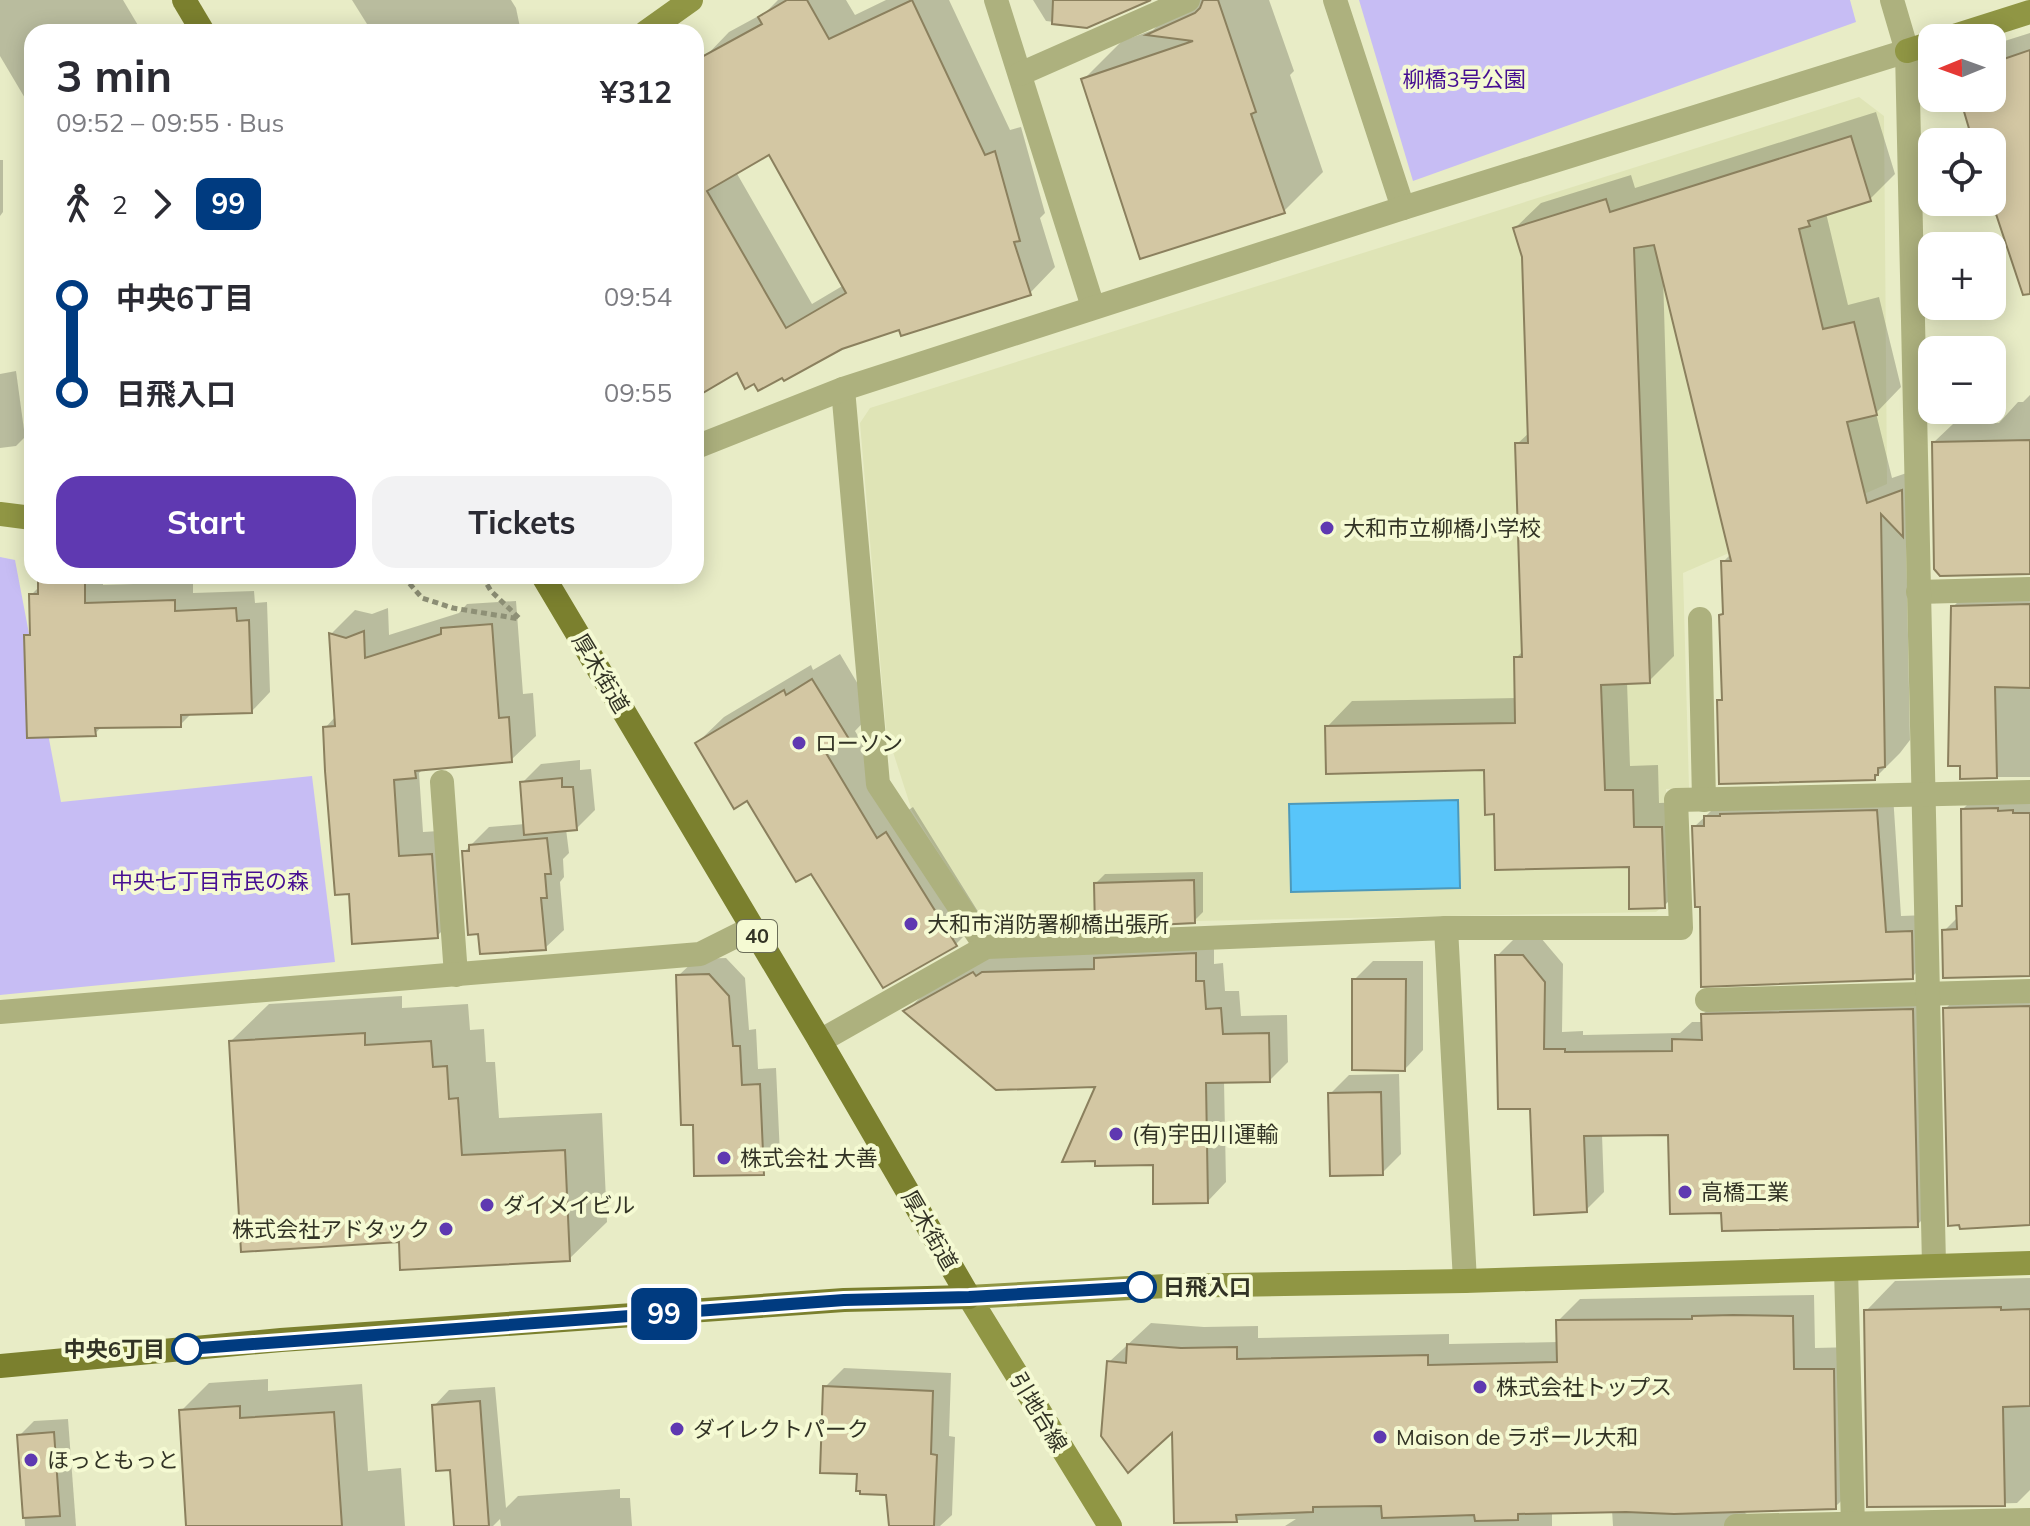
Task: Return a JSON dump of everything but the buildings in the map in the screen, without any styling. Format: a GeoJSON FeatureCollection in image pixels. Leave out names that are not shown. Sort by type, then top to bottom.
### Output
{"type":"FeatureCollection","features":[{"type":"Feature","properties":{"kind":"main road"},"geometry":{"type":"LineString","coordinates":[[184,0],[198,24]]}},
{"type":"Feature","properties":{"kind":"main road","name":"厚木街道"},"geometry":{"type":"LineString","coordinates":[[0,1366],[281,1340],[844,1300],[969,1297],[548,584]]}},
{"type":"Feature","properties":{"kind":"street"},"geometry":{"type":"LineString","coordinates":[[657,24],[691,0]]}},
{"type":"Feature","properties":{"kind":"street"},"geometry":{"type":"LineString","coordinates":[[996,0],[1093,307]]}},
{"type":"Feature","properties":{"kind":"street"},"geometry":{"type":"LineString","coordinates":[[1020,74],[1188,0]]}},
{"type":"Feature","properties":{"kind":"street"},"geometry":{"type":"LineString","coordinates":[[1335,0],[1403,208]]}},
{"type":"Feature","properties":{"kind":"street"},"geometry":{"type":"LineString","coordinates":[[1892,0],[1907,51],[1934,1265]]}},
{"type":"Feature","properties":{"kind":"street"},"geometry":{"type":"LineString","coordinates":[[1992,24],[2030,12]]}},
{"type":"Feature","properties":{"kind":"street"},"geometry":{"type":"LineString","coordinates":[[704,444],[843,389],[1093,307],[1918,47]]}},
{"type":"Feature","properties":{"kind":"street"},"geometry":{"type":"LineString","coordinates":[[843,389],[878,784],[986,947]]}},
{"type":"Feature","properties":{"kind":"street"},"geometry":{"type":"LineString","coordinates":[[0,514],[24,517]]}},
{"type":"Feature","properties":{"kind":"street"},"geometry":{"type":"LineString","coordinates":[[1918,592],[2030,589]]}},
{"type":"Feature","properties":{"kind":"street"},"geometry":{"type":"LineString","coordinates":[[1700,619],[1704,800]]}},
{"type":"Feature","properties":{"kind":"street"},"geometry":{"type":"LineString","coordinates":[[442,782],[456,975]]}},
{"type":"Feature","properties":{"kind":"street"},"geometry":{"type":"LineString","coordinates":[[820,1041],[986,947],[1446,928],[1681,928],[1676,800],[2030,792]]}},
{"type":"Feature","properties":{"kind":"street"},"geometry":{"type":"LineString","coordinates":[[0,1012],[700,954],[752,928]]}},
{"type":"Feature","properties":{"kind":"street"},"geometry":{"type":"LineString","coordinates":[[1446,928],[1465,1281]]}},
{"type":"Feature","properties":{"kind":"street"},"geometry":{"type":"LineString","coordinates":[[1707,1000],[2030,991]]}},
{"type":"Feature","properties":{"kind":"street"},"geometry":{"type":"LineString","coordinates":[[969,1297],[1166,1286],[1465,1281],[2030,1263]]}},
{"type":"Feature","properties":{"kind":"street"},"geometry":{"type":"LineString","coordinates":[[1846,1269],[1853,1525]]}},
{"type":"Feature","properties":{"kind":"street","name":"引地台線"},"geometry":{"type":"LineString","coordinates":[[969,1297],[1110,1526]]}},
{"type":"Feature","properties":{"kind":"street"},"geometry":{"type":"LineString","coordinates":[[1736,1526],[2030,1520]]}},
{"type":"Feature","properties":{"kind":"path"},"geometry":{"type":"LineString","coordinates":[[410,584],[422,598],[453,608],[520,619],[487,584]]}},
{"type":"Feature","properties":{"kind":"shaded area","name":"大和市立柳橋小学校"},"geometry":{"type":"Polygon","coordinates":[[[1859,97],[1884,116],[1887,484],[1683,573],[1689,788],[1666,789],[1671,899],[1656,912],[996,925],[976,912],[912,811],[886,730],[860,423],[870,408],[1859,97]]]}},
{"type":"Feature","properties":{"kind":"green space","name":"柳橋3号公園"},"geometry":{"type":"Polygon","coordinates":[[[1359,0],[1850,0],[1856,22],[1413,181],[1359,0]]]}},
{"type":"Feature","properties":{"kind":"green space","name":"中央七丁目市民の森"},"geometry":{"type":"Polygon","coordinates":[[[0,557],[15,560],[61,802],[312,776],[335,962],[0,995],[0,557]]]}},
{"type":"Feature","properties":{"kind":"water"},"geometry":{"type":"Polygon","coordinates":[[[1458,800],[1460,888],[1291,892],[1289,804],[1458,800]]]}},
{"type":"Feature","properties":{"kind":"bus line","name":"99"},"geometry":{"type":"LineString","coordinates":[[187,1349],[844,1300],[969,1297],[1141,1287]]}},
{"type":"Feature","properties":{"kind":"place","name":"大和市立柳橋小学校"},"geometry":{"type":"Point","coordinates":[1327,528]}},
{"type":"Feature","properties":{"kind":"place","name":"ローソン"},"geometry":{"type":"Point","coordinates":[799,743]}},
{"type":"Feature","properties":{"kind":"place","name":"大和市消防署柳橋出張所"},"geometry":{"type":"Point","coordinates":[911,924]}},
{"type":"Feature","properties":{"kind":"place","name":"(有)宇田川運輸"},"geometry":{"type":"Point","coordinates":[1116,1134]}},
{"type":"Feature","properties":{"kind":"place","name":"株式会社 大善"},"geometry":{"type":"Point","coordinates":[724,1158]}},
{"type":"Feature","properties":{"kind":"place","name":"高橋工業"},"geometry":{"type":"Point","coordinates":[1685,1192]}},
{"type":"Feature","properties":{"kind":"place","name":"ダイメイビル"},"geometry":{"type":"Point","coordinates":[487,1205]}},
{"type":"Feature","properties":{"kind":"place","name":"株式会社アドタック"},"geometry":{"type":"Point","coordinates":[446,1229]}},
{"type":"Feature","properties":{"kind":"place","name":"日飛入口"},"geometry":{"type":"Point","coordinates":[1141,1287]}},
{"type":"Feature","properties":{"kind":"place","name":"中央6丁目"},"geometry":{"type":"Point","coordinates":[187,1349]}},
{"type":"Feature","properties":{"kind":"place","name":"株式会社トップス"},"geometry":{"type":"Point","coordinates":[1480,1387]}},
{"type":"Feature","properties":{"kind":"place","name":"ダイレクトパーク"},"geometry":{"type":"Point","coordinates":[677,1429]}},
{"type":"Feature","properties":{"kind":"place","name":"Maison de ラポール大和"},"geometry":{"type":"Point","coordinates":[1380,1437]}},
{"type":"Feature","properties":{"kind":"place","name":"ほっともっと"},"geometry":{"type":"Point","coordinates":[31,1460]}}]}
